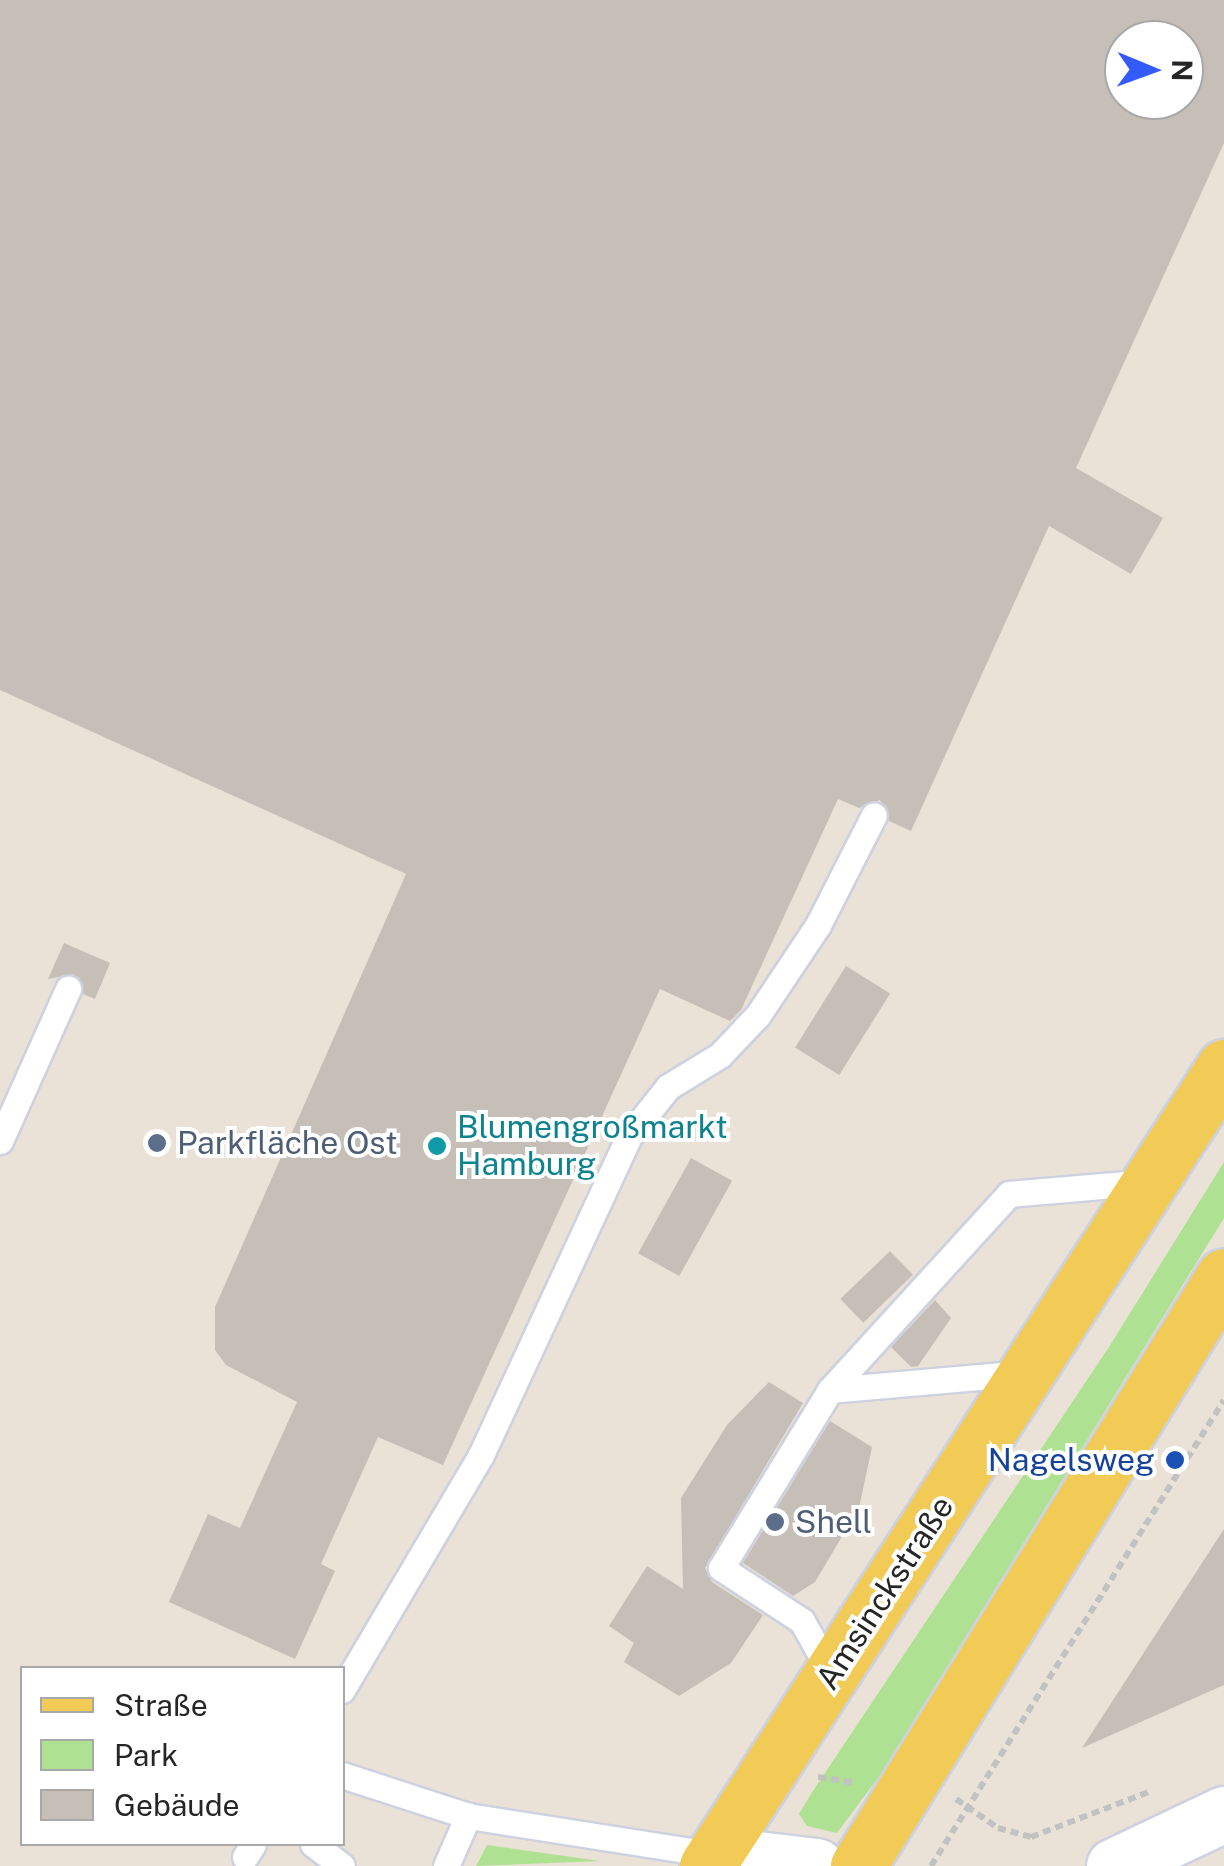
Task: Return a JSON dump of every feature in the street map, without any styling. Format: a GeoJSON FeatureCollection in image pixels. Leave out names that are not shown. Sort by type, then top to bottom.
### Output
{"type":"FeatureCollection","features":[{"type":"Feature","properties":{"kind":"main road","name":"Amsinckstraße"},"geometry":{"type":"LineString","coordinates":[[716,1863],[770,1770],[1224,1067]]}},
{"type":"Feature","properties":{"kind":"main road"},"geometry":{"type":"LineString","coordinates":[[858,1866],[927,1793],[1224,1276]]}},
{"type":"Feature","properties":{"kind":"street"},"geometry":{"type":"LineString","coordinates":[[1114,1866],[1224,1814]]}},
{"type":"Feature","properties":{"kind":"street"},"geometry":{"type":"LineString","coordinates":[[716,1863],[816,1866]]}},
{"type":"Feature","properties":{"kind":"lane"},"geometry":{"type":"LineString","coordinates":[[345,1685],[481,1455],[629,1136],[668,1087],[720,1054],[758,1015],[818,925],[874,814]]}},
{"type":"Feature","properties":{"kind":"lane"},"geometry":{"type":"LineString","coordinates":[[0,1141],[68,988]]}},
{"type":"Feature","properties":{"kind":"lane"},"geometry":{"type":"LineString","coordinates":[[832,1676],[802,1621],[721,1568],[830,1390],[1009,1194],[1150,1182]]}},
{"type":"Feature","properties":{"kind":"lane"},"geometry":{"type":"LineString","coordinates":[[830,1390],[1028,1372]]}},
{"type":"Feature","properties":{"kind":"lane"},"geometry":{"type":"LineString","coordinates":[[345,1776],[468,1816],[716,1863]]}},
{"type":"Feature","properties":{"kind":"lane"},"geometry":{"type":"LineString","coordinates":[[446,1866],[468,1816]]}},
{"type":"Feature","properties":{"kind":"lane"},"geometry":{"type":"LineString","coordinates":[[316,1846],[342,1866]]}},
{"type":"Feature","properties":{"kind":"path"},"geometry":{"type":"LineString","coordinates":[[931,1866],[972,1807],[1224,1400]]}},
{"type":"Feature","properties":{"kind":"path"},"geometry":{"type":"LineString","coordinates":[[770,1770],[927,1793],[972,1807],[998,1828],[1032,1837],[1155,1789]]}},
{"type":"Feature","properties":{"kind":"green space"},"geometry":{"type":"Polygon","coordinates":[[[1224,1162],[1224,1218],[881,1774],[837,1833],[807,1826],[799,1814],[811,1794],[1109,1347],[1224,1162]]]}},
{"type":"Feature","properties":{"kind":"green space"},"geometry":{"type":"Polygon","coordinates":[[[487,1845],[600,1861],[476,1866],[487,1845]]]}},
{"type":"Feature","properties":{"kind":"building"},"geometry":{"type":"Polygon","coordinates":[[[0,0],[1224,0],[1224,143],[1076,468],[1163,518],[1131,574],[1049,526],[911,831],[889,821],[880,800],[859,808],[838,799],[741,1010],[730,1021],[660,989],[443,1465],[378,1437],[321,1564],[335,1571],[295,1659],[169,1602],[208,1514],[240,1528],[297,1402],[226,1365],[215,1350],[215,1307],[406,874],[0,690],[0,0]]]}},
{"type":"Feature","properties":{"kind":"building"},"geometry":{"type":"Polygon","coordinates":[[[64,943],[110,963],[95,999],[83,994],[74,974],[48,979],[64,943]]]}},
{"type":"Feature","properties":{"kind":"building"},"geometry":{"type":"Polygon","coordinates":[[[846,966],[890,994],[839,1075],[795,1047],[846,966]]]}},
{"type":"Feature","properties":{"kind":"building"},"geometry":{"type":"Polygon","coordinates":[[[691,1158],[732,1181],[679,1276],[638,1253],[691,1158]]]}},
{"type":"Feature","properties":{"kind":"building"},"geometry":{"type":"Polygon","coordinates":[[[890,1251],[913,1275],[863,1323],[840,1299],[890,1251]]]}},
{"type":"Feature","properties":{"kind":"building"},"geometry":{"type":"Polygon","coordinates":[[[935,1300],[951,1318],[918,1366],[911,1367],[891,1347],[935,1300]]]}},
{"type":"Feature","properties":{"kind":"building"},"geometry":{"type":"Polygon","coordinates":[[[769,1382],[803,1403],[705,1568],[712,1582],[763,1615],[731,1663],[679,1696],[624,1662],[634,1643],[609,1626],[647,1566],[683,1589],[681,1498],[727,1425],[769,1382]]]}},
{"type":"Feature","properties":{"kind":"building"},"geometry":{"type":"Polygon","coordinates":[[[830,1421],[872,1447],[859,1508],[815,1582],[793,1596],[743,1563],[830,1421]]]}},
{"type":"Feature","properties":{"kind":"building"},"geometry":{"type":"Polygon","coordinates":[[[1224,1529],[1224,1685],[1082,1748],[1224,1529]]]}},
{"type":"Feature","properties":{"kind":"place","name":"Parkfläche Ost"},"geometry":{"type":"Point","coordinates":[157,1143]}},
{"type":"Feature","properties":{"kind":"place","name":"Blumengroßmarkt Hamburg"},"geometry":{"type":"Point","coordinates":[437,1146]}},
{"type":"Feature","properties":{"kind":"place","name":"Nagelsweg"},"geometry":{"type":"Point","coordinates":[1175,1460]}},
{"type":"Feature","properties":{"kind":"place","name":"Shell"},"geometry":{"type":"Point","coordinates":[775,1522]}}]}
